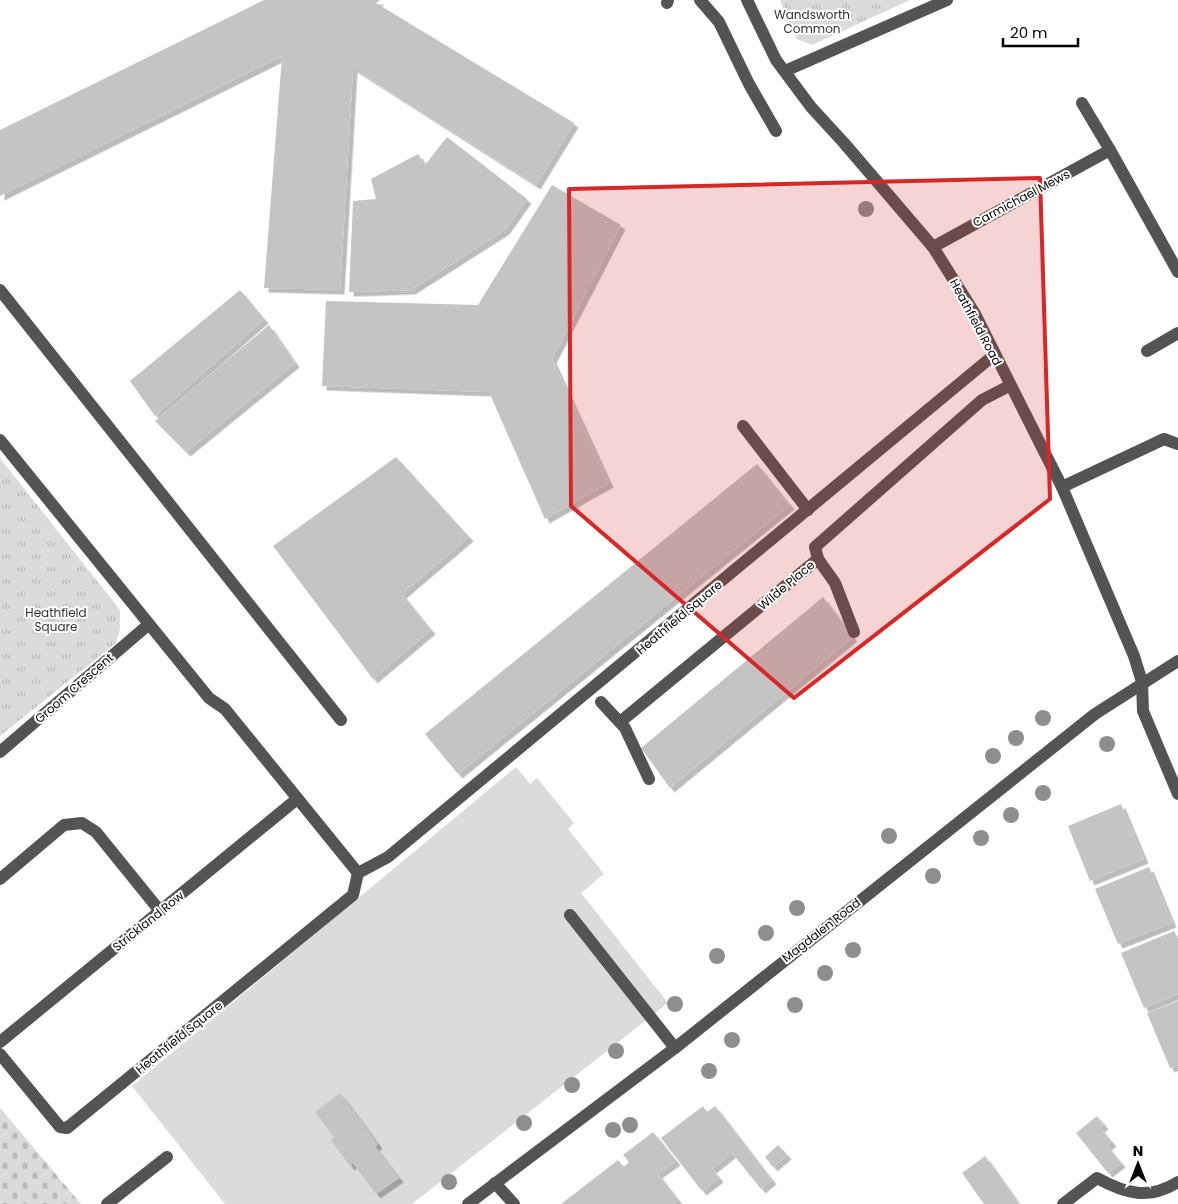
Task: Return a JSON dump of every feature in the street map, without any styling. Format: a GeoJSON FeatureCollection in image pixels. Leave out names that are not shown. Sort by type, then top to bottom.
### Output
{"type":"FeatureCollection","features":[{"type":"Feature","properties":{"kind":"street"},"geometry":{"type":"LineString","coordinates":[[700,0],[719,22],[749,84],[776,131]]}},
{"type":"Feature","properties":{"kind":"street","name":"Heathfield Road"},"geometry":{"type":"LineString","coordinates":[[748,0],[776,60],[811,107],[932,247],[975,314],[1009,386],[1062,488],[1134,656],[1142,682],[1143,711],[1178,794]]}},
{"type":"Feature","properties":{"kind":"street"},"geometry":{"type":"LineString","coordinates":[[785,72],[947,0]]}},
{"type":"Feature","properties":{"kind":"street"},"geometry":{"type":"LineString","coordinates":[[1082,103],[1178,272]]}},
{"type":"Feature","properties":{"kind":"street","name":"Carmichael Mews"},"geometry":{"type":"LineString","coordinates":[[932,247],[1110,150]]}},
{"type":"Feature","properties":{"kind":"street"},"geometry":{"type":"LineString","coordinates":[[0,290],[341,720]]}},
{"type":"Feature","properties":{"kind":"street"},"geometry":{"type":"LineString","coordinates":[[1146,351],[1178,334]]}},
{"type":"Feature","properties":{"kind":"street","name":"Heathfield Square"},"geometry":{"type":"LineString","coordinates":[[0,1054],[60,1127],[67,1128],[353,895],[358,873],[396,850],[994,355]]}},
{"type":"Feature","properties":{"kind":"street","name":"Wilde Place"},"geometry":{"type":"LineString","coordinates":[[620,722],[818,559],[815,547],[982,400],[1009,386]]}},
{"type":"Feature","properties":{"kind":"street"},"geometry":{"type":"LineString","coordinates":[[743,426],[808,510]]}},
{"type":"Feature","properties":{"kind":"street"},"geometry":{"type":"LineString","coordinates":[[1062,488],[1164,439],[1178,444]]}},
{"type":"Feature","properties":{"kind":"street"},"geometry":{"type":"LineString","coordinates":[[0,440],[148,625],[209,698],[225,709],[358,873]]}},
{"type":"Feature","properties":{"kind":"street"},"geometry":{"type":"LineString","coordinates":[[818,559],[835,584],[854,632]]}},
{"type":"Feature","properties":{"kind":"street","name":"Groom Crescent"},"geometry":{"type":"LineString","coordinates":[[0,752],[148,625]]}},
{"type":"Feature","properties":{"kind":"street","name":"Magdalen Road"},"geometry":{"type":"LineString","coordinates":[[468,1204],[675,1048],[1045,752],[1095,714],[1142,682],[1178,661]]}},
{"type":"Feature","properties":{"kind":"street"},"geometry":{"type":"LineString","coordinates":[[602,702],[625,728],[650,779]]}},
{"type":"Feature","properties":{"kind":"street","name":"Strickland Row"},"geometry":{"type":"LineString","coordinates":[[0,1042],[297,799]]}},
{"type":"Feature","properties":{"kind":"street"},"geometry":{"type":"LineString","coordinates":[[0,879],[64,825],[82,823],[96,832],[160,911]]}},
{"type":"Feature","properties":{"kind":"street"},"geometry":{"type":"LineString","coordinates":[[570,915],[675,1048]]}},
{"type":"Feature","properties":{"kind":"street"},"geometry":{"type":"LineString","coordinates":[[107,1204],[167,1157]]}},
{"type":"Feature","properties":{"kind":"street"},"geometry":{"type":"LineString","coordinates":[[1063,1204],[1097,1178],[1114,1188],[1147,1194],[1163,1191],[1178,1182]]}},
{"type":"Feature","properties":{"kind":"street"},"geometry":{"type":"LineString","coordinates":[[495,1183],[514,1204]]}},
{"type":"Feature","properties":{"kind":"highlighted area"},"geometry":{"type":"Polygon","coordinates":[[[1040,178],[1050,499],[794,698],[571,506],[569,189],[1040,178]]]}},
{"type":"Feature","properties":{"kind":"green space","name":"Wandsworth Common"},"geometry":{"type":"Polygon","coordinates":[[[780,0],[910,0],[812,45],[797,39],[780,0]]]}},
{"type":"Feature","properties":{"kind":"green space","name":"Heathfield Square"},"geometry":{"type":"Polygon","coordinates":[[[0,458],[120,610],[120,629],[116,643],[0,736],[0,458]]]}},
{"type":"Feature","properties":{"kind":"green space"},"geometry":{"type":"Polygon","coordinates":[[[516,767],[530,784],[537,778],[574,823],[568,829],[604,874],[581,893],[668,1003],[412,1204],[225,1204],[132,1086],[516,767]]]}},
{"type":"Feature","properties":{"kind":"green space"},"geometry":{"type":"Polygon","coordinates":[[[0,1108],[81,1204],[0,1204],[0,1108]]]}},
{"type":"Feature","properties":{"kind":"building"},"geometry":{"type":"Polygon","coordinates":[[[264,0],[380,0],[376,3],[574,123],[536,185],[353,68],[340,290],[264,288],[282,56],[0,196],[0,130],[264,0]]]}},
{"type":"Feature","properties":{"kind":"building"},"geometry":{"type":"Polygon","coordinates":[[[447,137],[527,199],[505,230],[411,290],[349,292],[353,201],[376,199],[371,179],[418,154],[425,165],[447,137]]]}},
{"type":"Feature","properties":{"kind":"building"},"geometry":{"type":"Polygon","coordinates":[[[552,185],[621,225],[552,359],[609,483],[545,519],[489,392],[322,386],[326,301],[478,305],[552,185]]]}},
{"type":"Feature","properties":{"kind":"building"},"geometry":{"type":"Polygon","coordinates":[[[240,290],[264,319],[155,416],[130,381],[240,290]]]}},
{"type":"Feature","properties":{"kind":"building"},"geometry":{"type":"Polygon","coordinates":[[[269,325],[295,363],[186,452],[155,421],[269,325]]]}},
{"type":"Feature","properties":{"kind":"building"},"geometry":{"type":"Polygon","coordinates":[[[396,457],[469,537],[402,594],[431,630],[373,679],[273,546],[396,457]]]}},
{"type":"Feature","properties":{"kind":"building"},"geometry":{"type":"Polygon","coordinates":[[[757,464],[790,505],[458,774],[425,734],[757,464]]]}},
{"type":"Feature","properties":{"kind":"building"},"geometry":{"type":"Polygon","coordinates":[[[823,597],[853,637],[670,788],[641,748],[823,597]]]}},
{"type":"Feature","properties":{"kind":"building"},"geometry":{"type":"Polygon","coordinates":[[[1121,804],[1144,859],[1090,881],[1068,826],[1121,804]]]}},
{"type":"Feature","properties":{"kind":"building"},"geometry":{"type":"Polygon","coordinates":[[[1149,867],[1172,923],[1118,944],[1095,889],[1149,867]]]}},
{"type":"Feature","properties":{"kind":"building"},"geometry":{"type":"Polygon","coordinates":[[[1174,931],[1178,939],[1178,994],[1144,1008],[1121,953],[1174,931]]]}},
{"type":"Feature","properties":{"kind":"building"},"geometry":{"type":"Polygon","coordinates":[[[1178,1001],[1178,1065],[1170,1068],[1147,1013],[1178,1001]]]}},
{"type":"Feature","properties":{"kind":"building"},"geometry":{"type":"Polygon","coordinates":[[[340,1093],[378,1144],[375,1147],[399,1178],[376,1194],[353,1163],[350,1166],[331,1140],[334,1137],[315,1112],[340,1093]]]}},
{"type":"Feature","properties":{"kind":"building"},"geometry":{"type":"Polygon","coordinates":[[[703,1106],[707,1112],[715,1106],[772,1180],[761,1189],[732,1153],[712,1169],[719,1178],[702,1191],[661,1138],[703,1106]]]}},
{"type":"Feature","properties":{"kind":"building"},"geometry":{"type":"Polygon","coordinates":[[[1097,1116],[1104,1125],[1100,1128],[1112,1142],[1107,1146],[1121,1163],[1108,1173],[1076,1133],[1097,1116]]]}},
{"type":"Feature","properties":{"kind":"building"},"geometry":{"type":"Polygon","coordinates":[[[653,1132],[676,1161],[658,1174],[678,1200],[674,1204],[561,1204],[618,1160],[624,1167],[629,1162],[623,1155],[653,1132]]]}},
{"type":"Feature","properties":{"kind":"building"},"geometry":{"type":"Polygon","coordinates":[[[778,1145],[787,1155],[773,1167],[765,1157],[778,1145]]]}},
{"type":"Feature","properties":{"kind":"building"},"geometry":{"type":"Polygon","coordinates":[[[985,1156],[1019,1204],[984,1204],[962,1173],[985,1156]]]}}]}
